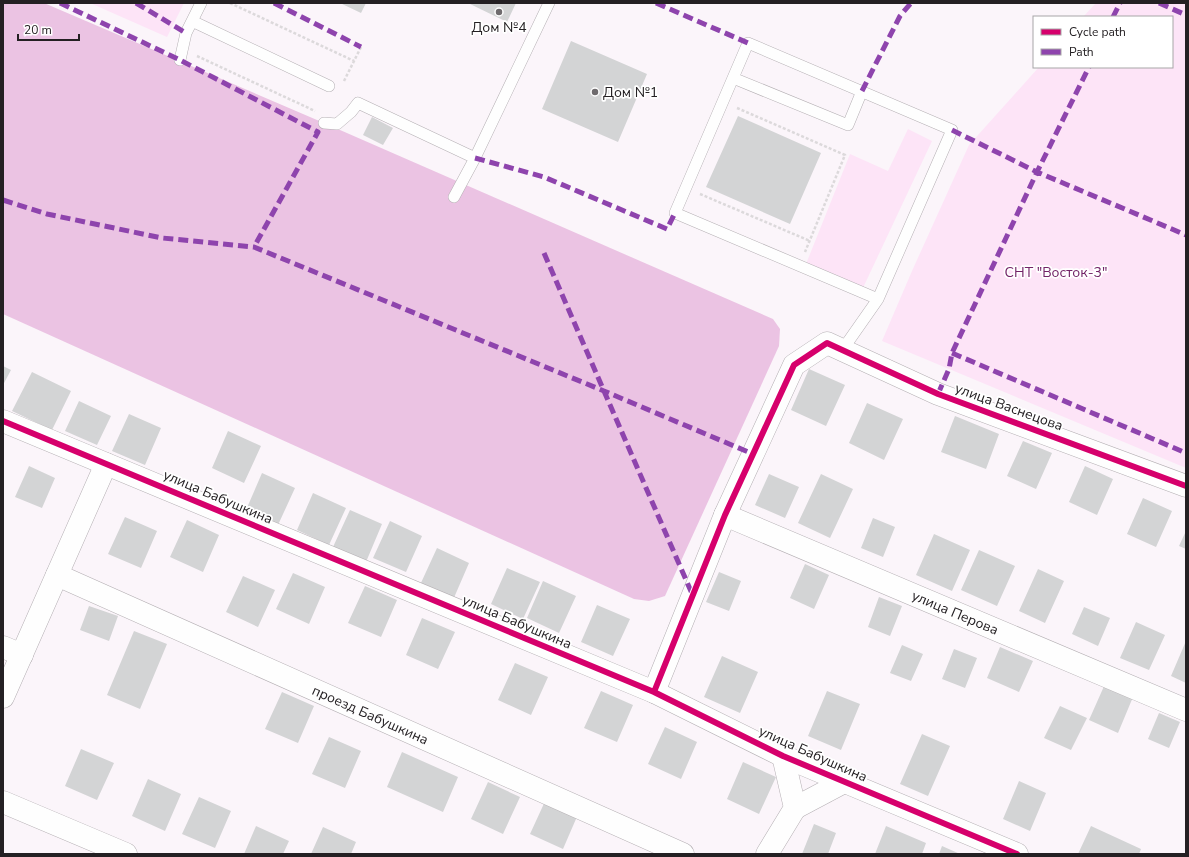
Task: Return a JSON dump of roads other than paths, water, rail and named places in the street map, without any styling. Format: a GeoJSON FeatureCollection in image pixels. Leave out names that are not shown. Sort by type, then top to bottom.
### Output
{"type":"FeatureCollection","features":[{"type":"Feature","properties":{"kind":"street","name":"улица Васнецова"},"geometry":{"type":"LineString","coordinates":[[835,346],[938,394],[1186,486]]}},
{"type":"Feature","properties":{"kind":"street"},"geometry":{"type":"LineString","coordinates":[[654,692],[725,515],[794,365],[835,346]]}},
{"type":"Feature","properties":{"kind":"street","name":"улица Бабушкина"},"geometry":{"type":"LineString","coordinates":[[3,421],[654,692],[783,756],[1017,854]]}},
{"type":"Feature","properties":{"kind":"street"},"geometry":{"type":"LineString","coordinates":[[3,697],[12,651],[57,575],[106,464]]}},
{"type":"Feature","properties":{"kind":"street","name":"улица Перова"},"geometry":{"type":"LineString","coordinates":[[725,515],[1186,710]]}},
{"type":"Feature","properties":{"kind":"street","name":"проезд Бабушкина"},"geometry":{"type":"LineString","coordinates":[[57,575],[683,854]]}},
{"type":"Feature","properties":{"kind":"street"},"geometry":{"type":"LineString","coordinates":[[783,756],[795,808]]}},
{"type":"Feature","properties":{"kind":"street"},"geometry":{"type":"LineString","coordinates":[[767,854],[795,808],[844,782]]}},
{"type":"Feature","properties":{"kind":"street"},"geometry":{"type":"LineString","coordinates":[[3,802],[126,854]]}},
{"type":"Feature","properties":{"kind":"lane"},"geometry":{"type":"LineString","coordinates":[[180,60],[186,33],[201,3]]}},
{"type":"Feature","properties":{"kind":"lane"},"geometry":{"type":"LineString","coordinates":[[454,197],[475,158],[548,3]]}},
{"type":"Feature","properties":{"kind":"lane"},"geometry":{"type":"LineString","coordinates":[[192,21],[335,87]]}},
{"type":"Feature","properties":{"kind":"lane"},"geometry":{"type":"LineString","coordinates":[[835,346],[878,299],[952,130],[748,43],[675,213],[878,299]]}},
{"type":"Feature","properties":{"kind":"lane"},"geometry":{"type":"LineString","coordinates":[[733,78],[848,125],[862,91]]}},
{"type":"Feature","properties":{"kind":"lane"},"geometry":{"type":"LineString","coordinates":[[323,118],[337,124],[351,112],[358,103],[475,158]]}},
{"type":"Feature","properties":{"kind":"place","name":"Дом №4"},"geometry":{"type":"Point","coordinates":[499,12]}},
{"type":"Feature","properties":{"kind":"place","name":"Дом №1"},"geometry":{"type":"Point","coordinates":[595,92]}},
{"type":"Feature","properties":{"kind":"park label","name":"СНТ \"Восток-3\""},"geometry":{"type":"Point","coordinates":[1056,272]}}]}
